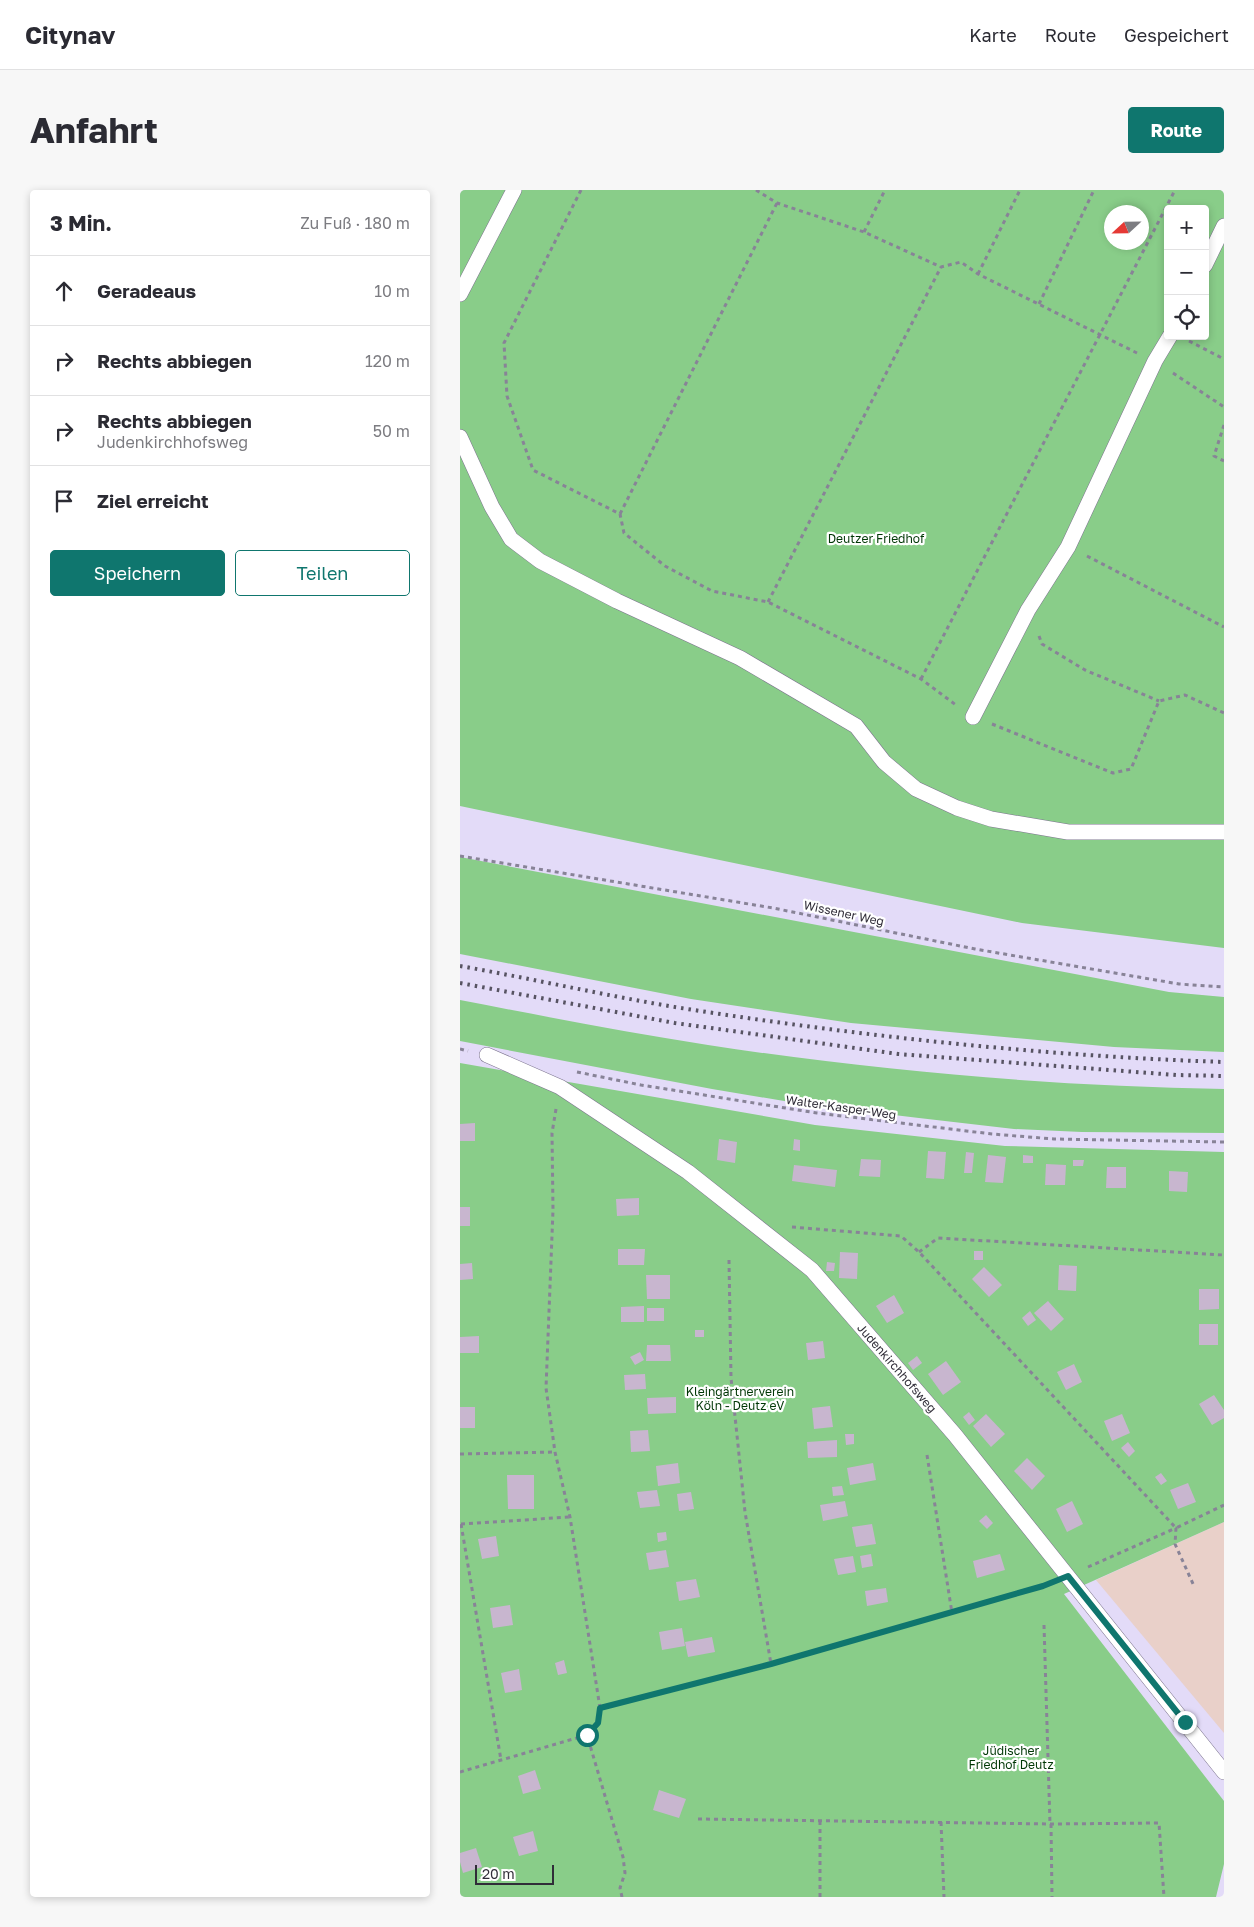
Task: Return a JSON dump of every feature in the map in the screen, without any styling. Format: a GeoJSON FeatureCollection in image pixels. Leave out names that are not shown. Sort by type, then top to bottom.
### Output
{"type":"FeatureCollection","features":[{"type":"Feature","properties":{"kind":"lane"},"geometry":{"type":"LineString","coordinates":[[460,294],[514,190]]}},
{"type":"Feature","properties":{"kind":"lane"},"geometry":{"type":"LineString","coordinates":[[1209,257],[1224,226]]}},
{"type":"Feature","properties":{"kind":"lane"},"geometry":{"type":"LineString","coordinates":[[973,717],[1028,610],[1068,547],[1155,361],[1168,340]]}},
{"type":"Feature","properties":{"kind":"lane"},"geometry":{"type":"LineString","coordinates":[[460,437],[492,507],[511,539],[540,561],[740,658],[856,726],[884,762],[916,789],[957,808],[991,819],[1060,831],[1224,832]]}},
{"type":"Feature","properties":{"kind":"lane","name":"Judenkirchhofsweg"},"geometry":{"type":"LineString","coordinates":[[487,1054],[560,1087],[688,1172],[812,1270],[955,1435],[1224,1772]]}},
{"type":"Feature","properties":{"kind":"path"},"geometry":{"type":"LineString","coordinates":[[581,190],[504,343],[507,396],[533,470],[620,514]]}},
{"type":"Feature","properties":{"kind":"path"},"geometry":{"type":"LineString","coordinates":[[756,190],[777,203],[864,232],[941,267],[962,262],[978,274],[1155,361],[1224,407]]}},
{"type":"Feature","properties":{"kind":"path"},"geometry":{"type":"LineString","coordinates":[[864,232],[884,190]]}},
{"type":"Feature","properties":{"kind":"path"},"geometry":{"type":"LineString","coordinates":[[978,274],[1020,190]]}},
{"type":"Feature","properties":{"kind":"path"},"geometry":{"type":"LineString","coordinates":[[1039,304],[1094,190]]}},
{"type":"Feature","properties":{"kind":"path"},"geometry":{"type":"LineString","coordinates":[[921,679],[1174,190]]}},
{"type":"Feature","properties":{"kind":"path"},"geometry":{"type":"LineString","coordinates":[[777,203],[620,514],[624,533],[666,566],[712,591],[768,602],[921,679],[973,717],[1113,773],[1131,769],[1159,701]]}},
{"type":"Feature","properties":{"kind":"path"},"geometry":{"type":"LineString","coordinates":[[768,602],[941,267]]}},
{"type":"Feature","properties":{"kind":"path"},"geometry":{"type":"LineString","coordinates":[[1188,340],[1224,359]]}},
{"type":"Feature","properties":{"kind":"path"},"geometry":{"type":"LineString","coordinates":[[1224,425],[1214,456],[1224,461]]}},
{"type":"Feature","properties":{"kind":"path"},"geometry":{"type":"LineString","coordinates":[[1068,547],[1224,627]]}},
{"type":"Feature","properties":{"kind":"path"},"geometry":{"type":"LineString","coordinates":[[1028,610],[1042,644],[1085,670],[1159,701],[1185,695],[1224,713]]}},
{"type":"Feature","properties":{"kind":"path","name":"Wissener Weg"},"geometry":{"type":"LineString","coordinates":[[460,856],[773,908],[975,949],[1179,984],[1224,987]]}},
{"type":"Feature","properties":{"kind":"path"},"geometry":{"type":"LineString","coordinates":[[460,1049],[487,1054]]}},
{"type":"Feature","properties":{"kind":"path","name":"Walter-Kasper-Weg"},"geometry":{"type":"LineString","coordinates":[[576,1072],[641,1085],[817,1114],[992,1134],[1054,1139],[1224,1142]]}},
{"type":"Feature","properties":{"kind":"path"},"geometry":{"type":"LineString","coordinates":[[460,1772],[587,1735],[598,1723],[600,1708],[570,1517],[555,1452],[546,1388],[552,1210],[552,1133],[560,1087]]}},
{"type":"Feature","properties":{"kind":"path"},"geometry":{"type":"LineString","coordinates":[[788,1227],[901,1236],[919,1252],[1176,1528],[1175,1544],[1194,1586]]}},
{"type":"Feature","properties":{"kind":"path"},"geometry":{"type":"LineString","coordinates":[[919,1252],[938,1238],[1224,1255]]}},
{"type":"Feature","properties":{"kind":"path"},"geometry":{"type":"LineString","coordinates":[[729,1260],[731,1378],[745,1512],[771,1664]]}},
{"type":"Feature","properties":{"kind":"path"},"geometry":{"type":"LineString","coordinates":[[460,1454],[555,1452]]}},
{"type":"Feature","properties":{"kind":"path"},"geometry":{"type":"LineString","coordinates":[[927,1455],[952,1613]]}},
{"type":"Feature","properties":{"kind":"path"},"geometry":{"type":"LineString","coordinates":[[600,1708],[771,1664],[1043,1586],[1224,1505]]}},
{"type":"Feature","properties":{"kind":"path"},"geometry":{"type":"LineString","coordinates":[[501,1760],[460,1524],[570,1517]]}},
{"type":"Feature","properties":{"kind":"path"},"geometry":{"type":"LineString","coordinates":[[1044,1625],[1052,1897]]}},
{"type":"Feature","properties":{"kind":"path"},"geometry":{"type":"LineString","coordinates":[[587,1735],[623,1857],[625,1873],[620,1888],[622,1897]]}},
{"type":"Feature","properties":{"kind":"path"},"geometry":{"type":"LineString","coordinates":[[698,1819],[1050,1824],[1159,1823],[1164,1897]]}},
{"type":"Feature","properties":{"kind":"path"},"geometry":{"type":"LineString","coordinates":[[820,1821],[820,1897]]}},
{"type":"Feature","properties":{"kind":"path"},"geometry":{"type":"LineString","coordinates":[[942,1822],[944,1897]]}},
{"type":"Feature","properties":{"kind":"shaded area"},"geometry":{"type":"Polygon","coordinates":[[[1224,1522],[1224,1733],[1096,1580],[1224,1522]]]}},
{"type":"Feature","properties":{"kind":"green space","name":"Deutzer Friedhof"},"geometry":{"type":"Polygon","coordinates":[[[460,190],[1224,190],[1224,948],[1022,923],[460,806],[460,190]]]}},
{"type":"Feature","properties":{"kind":"green space"},"geometry":{"type":"Polygon","coordinates":[[[460,857],[1169,992],[1224,997],[1224,1052],[1114,1047],[851,1023],[691,999],[460,954],[460,857]]]}},
{"type":"Feature","properties":{"kind":"green space"},"geometry":{"type":"Polygon","coordinates":[[[460,1000],[677,1040],[901,1070],[1095,1085],[1224,1089],[1224,1133],[1082,1132],[1014,1129],[802,1104],[712,1089],[460,1041],[460,1000]]]}},
{"type":"Feature","properties":{"kind":"green space","name":"Kleingärtnerverein Köln - Deutz eV"},"geometry":{"type":"Polygon","coordinates":[[[460,1063],[815,1125],[1005,1146],[1224,1152],[1224,1522],[1064,1594],[1224,1801],[1224,1864],[1216,1897],[460,1897],[460,1063]]]}},
{"type":"Feature","properties":{"kind":"building"},"geometry":{"type":"Polygon","coordinates":[[[475,1123],[475,1141],[460,1141],[460,1124],[475,1123]]]}},
{"type":"Feature","properties":{"kind":"building"},"geometry":{"type":"Polygon","coordinates":[[[719,1139],[737,1142],[735,1163],[717,1160],[719,1139]]]}},
{"type":"Feature","properties":{"kind":"building"},"geometry":{"type":"Polygon","coordinates":[[[794,1139],[800,1140],[800,1151],[793,1150],[794,1139]]]}},
{"type":"Feature","properties":{"kind":"building"},"geometry":{"type":"Polygon","coordinates":[[[928,1151],[946,1152],[944,1179],[926,1178],[928,1151]]]}},
{"type":"Feature","properties":{"kind":"building"},"geometry":{"type":"Polygon","coordinates":[[[966,1152],[974,1153],[972,1173],[964,1173],[966,1152]]]}},
{"type":"Feature","properties":{"kind":"building"},"geometry":{"type":"Polygon","coordinates":[[[988,1155],[1006,1157],[1003,1183],[985,1182],[988,1155]]]}},
{"type":"Feature","properties":{"kind":"building"},"geometry":{"type":"Polygon","coordinates":[[[1023,1155],[1033,1156],[1033,1163],[1023,1163],[1023,1155]]]}},
{"type":"Feature","properties":{"kind":"building"},"geometry":{"type":"Polygon","coordinates":[[[861,1159],[881,1160],[880,1177],[859,1176],[861,1159]]]}},
{"type":"Feature","properties":{"kind":"building"},"geometry":{"type":"Polygon","coordinates":[[[1073,1160],[1084,1160],[1083,1166],[1073,1166],[1073,1160]]]}},
{"type":"Feature","properties":{"kind":"building"},"geometry":{"type":"Polygon","coordinates":[[[1046,1164],[1066,1165],[1065,1185],[1045,1185],[1046,1164]]]}},
{"type":"Feature","properties":{"kind":"building"},"geometry":{"type":"Polygon","coordinates":[[[794,1165],[837,1170],[835,1187],[792,1181],[794,1165]]]}},
{"type":"Feature","properties":{"kind":"building"},"geometry":{"type":"Polygon","coordinates":[[[1107,1167],[1126,1167],[1126,1188],[1106,1188],[1107,1167]]]}},
{"type":"Feature","properties":{"kind":"building"},"geometry":{"type":"Polygon","coordinates":[[[1169,1171],[1188,1172],[1187,1192],[1169,1191],[1169,1171]]]}},
{"type":"Feature","properties":{"kind":"building"},"geometry":{"type":"Polygon","coordinates":[[[639,1198],[639,1215],[617,1216],[616,1199],[639,1198]]]}},
{"type":"Feature","properties":{"kind":"building"},"geometry":{"type":"Polygon","coordinates":[[[460,1207],[470,1207],[470,1226],[460,1226],[460,1207]]]}},
{"type":"Feature","properties":{"kind":"building"},"geometry":{"type":"Polygon","coordinates":[[[618,1249],[645,1249],[644,1265],[618,1265],[618,1249]]]}},
{"type":"Feature","properties":{"kind":"building"},"geometry":{"type":"Polygon","coordinates":[[[974,1251],[983,1251],[983,1260],[974,1260],[974,1251]]]}},
{"type":"Feature","properties":{"kind":"building"},"geometry":{"type":"Polygon","coordinates":[[[840,1252],[858,1253],[857,1279],[839,1278],[840,1252]]]}},
{"type":"Feature","properties":{"kind":"building"},"geometry":{"type":"Polygon","coordinates":[[[827,1262],[835,1263],[834,1271],[826,1271],[827,1262]]]}},
{"type":"Feature","properties":{"kind":"building"},"geometry":{"type":"Polygon","coordinates":[[[472,1263],[473,1279],[460,1280],[460,1264],[472,1263]]]}},
{"type":"Feature","properties":{"kind":"building"},"geometry":{"type":"Polygon","coordinates":[[[1059,1265],[1077,1266],[1076,1291],[1058,1290],[1059,1265]]]}},
{"type":"Feature","properties":{"kind":"building"},"geometry":{"type":"Polygon","coordinates":[[[984,1267],[1002,1285],[989,1297],[972,1279],[984,1267]]]}},
{"type":"Feature","properties":{"kind":"building"},"geometry":{"type":"Polygon","coordinates":[[[646,1275],[670,1275],[670,1299],[647,1299],[646,1275]]]}},
{"type":"Feature","properties":{"kind":"building"},"geometry":{"type":"Polygon","coordinates":[[[1199,1289],[1219,1289],[1219,1309],[1199,1310],[1199,1289]]]}},
{"type":"Feature","properties":{"kind":"building"},"geometry":{"type":"Polygon","coordinates":[[[894,1295],[904,1313],[887,1323],[876,1306],[894,1295]]]}},
{"type":"Feature","properties":{"kind":"building"},"geometry":{"type":"Polygon","coordinates":[[[1048,1301],[1064,1319],[1051,1331],[1034,1313],[1048,1301]]]}},
{"type":"Feature","properties":{"kind":"building"},"geometry":{"type":"Polygon","coordinates":[[[644,1306],[644,1322],[621,1322],[621,1307],[644,1306]]]}},
{"type":"Feature","properties":{"kind":"building"},"geometry":{"type":"Polygon","coordinates":[[[647,1308],[664,1308],[664,1321],[647,1321],[647,1308]]]}},
{"type":"Feature","properties":{"kind":"building"},"geometry":{"type":"Polygon","coordinates":[[[1030,1311],[1036,1320],[1028,1326],[1022,1318],[1030,1311]]]}},
{"type":"Feature","properties":{"kind":"building"},"geometry":{"type":"Polygon","coordinates":[[[1199,1324],[1218,1324],[1218,1345],[1199,1345],[1199,1324]]]}},
{"type":"Feature","properties":{"kind":"building"},"geometry":{"type":"Polygon","coordinates":[[[695,1330],[704,1330],[704,1337],[695,1337],[695,1330]]]}},
{"type":"Feature","properties":{"kind":"building"},"geometry":{"type":"Polygon","coordinates":[[[479,1336],[479,1353],[460,1353],[460,1337],[479,1336]]]}},
{"type":"Feature","properties":{"kind":"building"},"geometry":{"type":"Polygon","coordinates":[[[823,1341],[825,1358],[808,1360],[806,1343],[823,1341]]]}},
{"type":"Feature","properties":{"kind":"building"},"geometry":{"type":"Polygon","coordinates":[[[647,1345],[670,1345],[671,1361],[646,1361],[647,1345]]]}},
{"type":"Feature","properties":{"kind":"building"},"geometry":{"type":"Polygon","coordinates":[[[640,1352],[644,1360],[635,1365],[630,1357],[640,1352]]]}},
{"type":"Feature","properties":{"kind":"building"},"geometry":{"type":"Polygon","coordinates":[[[917,1356],[922,1363],[913,1370],[908,1363],[917,1356]]]}},
{"type":"Feature","properties":{"kind":"building"},"geometry":{"type":"Polygon","coordinates":[[[946,1361],[961,1382],[943,1395],[928,1374],[946,1361]]]}},
{"type":"Feature","properties":{"kind":"building"},"geometry":{"type":"Polygon","coordinates":[[[1074,1364],[1082,1382],[1066,1390],[1057,1372],[1074,1364]]]}},
{"type":"Feature","properties":{"kind":"building"},"geometry":{"type":"Polygon","coordinates":[[[645,1374],[646,1389],[625,1390],[624,1375],[645,1374]]]}},
{"type":"Feature","properties":{"kind":"building"},"geometry":{"type":"Polygon","coordinates":[[[1214,1395],[1224,1410],[1224,1418],[1212,1425],[1199,1404],[1214,1395]]]}},
{"type":"Feature","properties":{"kind":"building"},"geometry":{"type":"Polygon","coordinates":[[[676,1397],[676,1413],[648,1414],[647,1398],[676,1397]]]}},
{"type":"Feature","properties":{"kind":"building"},"geometry":{"type":"Polygon","coordinates":[[[830,1406],[833,1427],[814,1429],[812,1408],[830,1406]]]}},
{"type":"Feature","properties":{"kind":"building"},"geometry":{"type":"Polygon","coordinates":[[[460,1407],[475,1407],[475,1428],[460,1428],[460,1407]]]}},
{"type":"Feature","properties":{"kind":"building"},"geometry":{"type":"Polygon","coordinates":[[[969,1412],[975,1420],[969,1425],[963,1417],[969,1412]]]}},
{"type":"Feature","properties":{"kind":"building"},"geometry":{"type":"Polygon","coordinates":[[[986,1414],[1005,1434],[991,1447],[973,1426],[986,1414]]]}},
{"type":"Feature","properties":{"kind":"building"},"geometry":{"type":"Polygon","coordinates":[[[1122,1414],[1130,1433],[1112,1441],[1104,1421],[1122,1414]]]}},
{"type":"Feature","properties":{"kind":"building"},"geometry":{"type":"Polygon","coordinates":[[[648,1430],[650,1451],[631,1452],[630,1431],[648,1430]]]}},
{"type":"Feature","properties":{"kind":"building"},"geometry":{"type":"Polygon","coordinates":[[[845,1434],[854,1434],[854,1444],[846,1445],[845,1434]]]}},
{"type":"Feature","properties":{"kind":"building"},"geometry":{"type":"Polygon","coordinates":[[[837,1440],[837,1457],[808,1458],[807,1442],[837,1440]]]}},
{"type":"Feature","properties":{"kind":"building"},"geometry":{"type":"Polygon","coordinates":[[[1128,1442],[1135,1451],[1129,1457],[1121,1448],[1128,1442]]]}},
{"type":"Feature","properties":{"kind":"building"},"geometry":{"type":"Polygon","coordinates":[[[1027,1458],[1045,1476],[1032,1490],[1014,1471],[1027,1458]]]}},
{"type":"Feature","properties":{"kind":"building"},"geometry":{"type":"Polygon","coordinates":[[[678,1463],[680,1483],[658,1486],[656,1466],[678,1463]]]}},
{"type":"Feature","properties":{"kind":"building"},"geometry":{"type":"Polygon","coordinates":[[[873,1463],[876,1480],[850,1485],[847,1468],[873,1463]]]}},
{"type":"Feature","properties":{"kind":"building"},"geometry":{"type":"Polygon","coordinates":[[[1161,1473],[1167,1481],[1161,1485],[1155,1477],[1161,1473]]]}},
{"type":"Feature","properties":{"kind":"building"},"geometry":{"type":"Polygon","coordinates":[[[507,1475],[534,1475],[534,1509],[508,1509],[507,1475]]]}},
{"type":"Feature","properties":{"kind":"building"},"geometry":{"type":"Polygon","coordinates":[[[1188,1483],[1196,1502],[1178,1509],[1170,1490],[1188,1483]]]}},
{"type":"Feature","properties":{"kind":"building"},"geometry":{"type":"Polygon","coordinates":[[[842,1486],[844,1495],[833,1496],[832,1487],[842,1486]]]}},
{"type":"Feature","properties":{"kind":"building"},"geometry":{"type":"Polygon","coordinates":[[[657,1490],[660,1506],[640,1508],[637,1492],[657,1490]]]}},
{"type":"Feature","properties":{"kind":"building"},"geometry":{"type":"Polygon","coordinates":[[[691,1492],[694,1509],[679,1511],[677,1494],[691,1492]]]}},
{"type":"Feature","properties":{"kind":"building"},"geometry":{"type":"Polygon","coordinates":[[[845,1501],[848,1516],[823,1521],[820,1505],[845,1501]]]}},
{"type":"Feature","properties":{"kind":"building"},"geometry":{"type":"Polygon","coordinates":[[[1072,1501],[1083,1524],[1067,1532],[1056,1509],[1072,1501]]]}},
{"type":"Feature","properties":{"kind":"building"},"geometry":{"type":"Polygon","coordinates":[[[986,1515],[993,1523],[987,1529],[979,1521],[986,1515]]]}},
{"type":"Feature","properties":{"kind":"building"},"geometry":{"type":"Polygon","coordinates":[[[872,1524],[876,1544],[856,1547],[852,1527],[872,1524]]]}},
{"type":"Feature","properties":{"kind":"building"},"geometry":{"type":"Polygon","coordinates":[[[666,1532],[667,1540],[658,1542],[657,1533],[666,1532]]]}},
{"type":"Feature","properties":{"kind":"building"},"geometry":{"type":"Polygon","coordinates":[[[496,1536],[499,1556],[482,1559],[478,1539],[496,1536]]]}},
{"type":"Feature","properties":{"kind":"building"},"geometry":{"type":"Polygon","coordinates":[[[666,1550],[669,1567],[649,1570],[646,1553],[666,1550]]]}},
{"type":"Feature","properties":{"kind":"building"},"geometry":{"type":"Polygon","coordinates":[[[871,1554],[873,1566],[862,1568],[860,1556],[871,1554]]]}},
{"type":"Feature","properties":{"kind":"building"},"geometry":{"type":"Polygon","coordinates":[[[1000,1554],[1005,1570],[977,1578],[973,1561],[1000,1554]]]}},
{"type":"Feature","properties":{"kind":"building"},"geometry":{"type":"Polygon","coordinates":[[[853,1556],[856,1572],[838,1575],[834,1559],[853,1556]]]}},
{"type":"Feature","properties":{"kind":"building"},"geometry":{"type":"Polygon","coordinates":[[[696,1579],[700,1597],[679,1601],[676,1582],[696,1579]]]}},
{"type":"Feature","properties":{"kind":"building"},"geometry":{"type":"Polygon","coordinates":[[[886,1588],[888,1602],[867,1606],[865,1591],[886,1588]]]}},
{"type":"Feature","properties":{"kind":"building"},"geometry":{"type":"Polygon","coordinates":[[[510,1605],[513,1625],[493,1628],[490,1608],[510,1605]]]}},
{"type":"Feature","properties":{"kind":"building"},"geometry":{"type":"Polygon","coordinates":[[[682,1628],[685,1646],[662,1650],[659,1632],[682,1628]]]}},
{"type":"Feature","properties":{"kind":"building"},"geometry":{"type":"Polygon","coordinates":[[[712,1637],[715,1652],[688,1657],[685,1642],[712,1637]]]}},
{"type":"Feature","properties":{"kind":"building"},"geometry":{"type":"Polygon","coordinates":[[[564,1660],[567,1673],[558,1675],[555,1663],[564,1660]]]}},
{"type":"Feature","properties":{"kind":"building"},"geometry":{"type":"Polygon","coordinates":[[[519,1669],[522,1690],[505,1693],[501,1673],[519,1669]]]}},
{"type":"Feature","properties":{"kind":"building"},"geometry":{"type":"Polygon","coordinates":[[[535,1770],[541,1789],[523,1794],[518,1776],[535,1770]]]}},
{"type":"Feature","properties":{"kind":"building"},"geometry":{"type":"Polygon","coordinates":[[[659,1790],[686,1799],[679,1818],[653,1810],[659,1790]]]}},
{"type":"Feature","properties":{"kind":"building"},"geometry":{"type":"Polygon","coordinates":[[[533,1831],[538,1851],[519,1856],[513,1837],[533,1831]]]}},
{"type":"Feature","properties":{"kind":"building"},"geometry":{"type":"Polygon","coordinates":[[[476,1848],[482,1867],[463,1873],[460,1853],[476,1848]]]}},
{"type":"Feature","properties":{"kind":"railway"},"geometry":{"type":"LineString","coordinates":[[460,966],[681,1008],[883,1036],[1019,1050],[1224,1062]]}},
{"type":"Feature","properties":{"kind":"railway"},"geometry":{"type":"LineString","coordinates":[[460,983],[675,1023],[898,1054],[1176,1075],[1224,1076]]}},
{"type":"Feature","properties":{"kind":"route"},"geometry":{"type":"LineString","coordinates":[[587,1735],[598,1723],[600,1708],[771,1664],[952,1613],[1043,1586],[1068,1576],[1185,1722]]}},
{"type":"Feature","properties":{"kind":"park label","name":"Jüdischer Friedhof Deutz"},"geometry":{"type":"Point","coordinates":[1011,1757]}}]}
